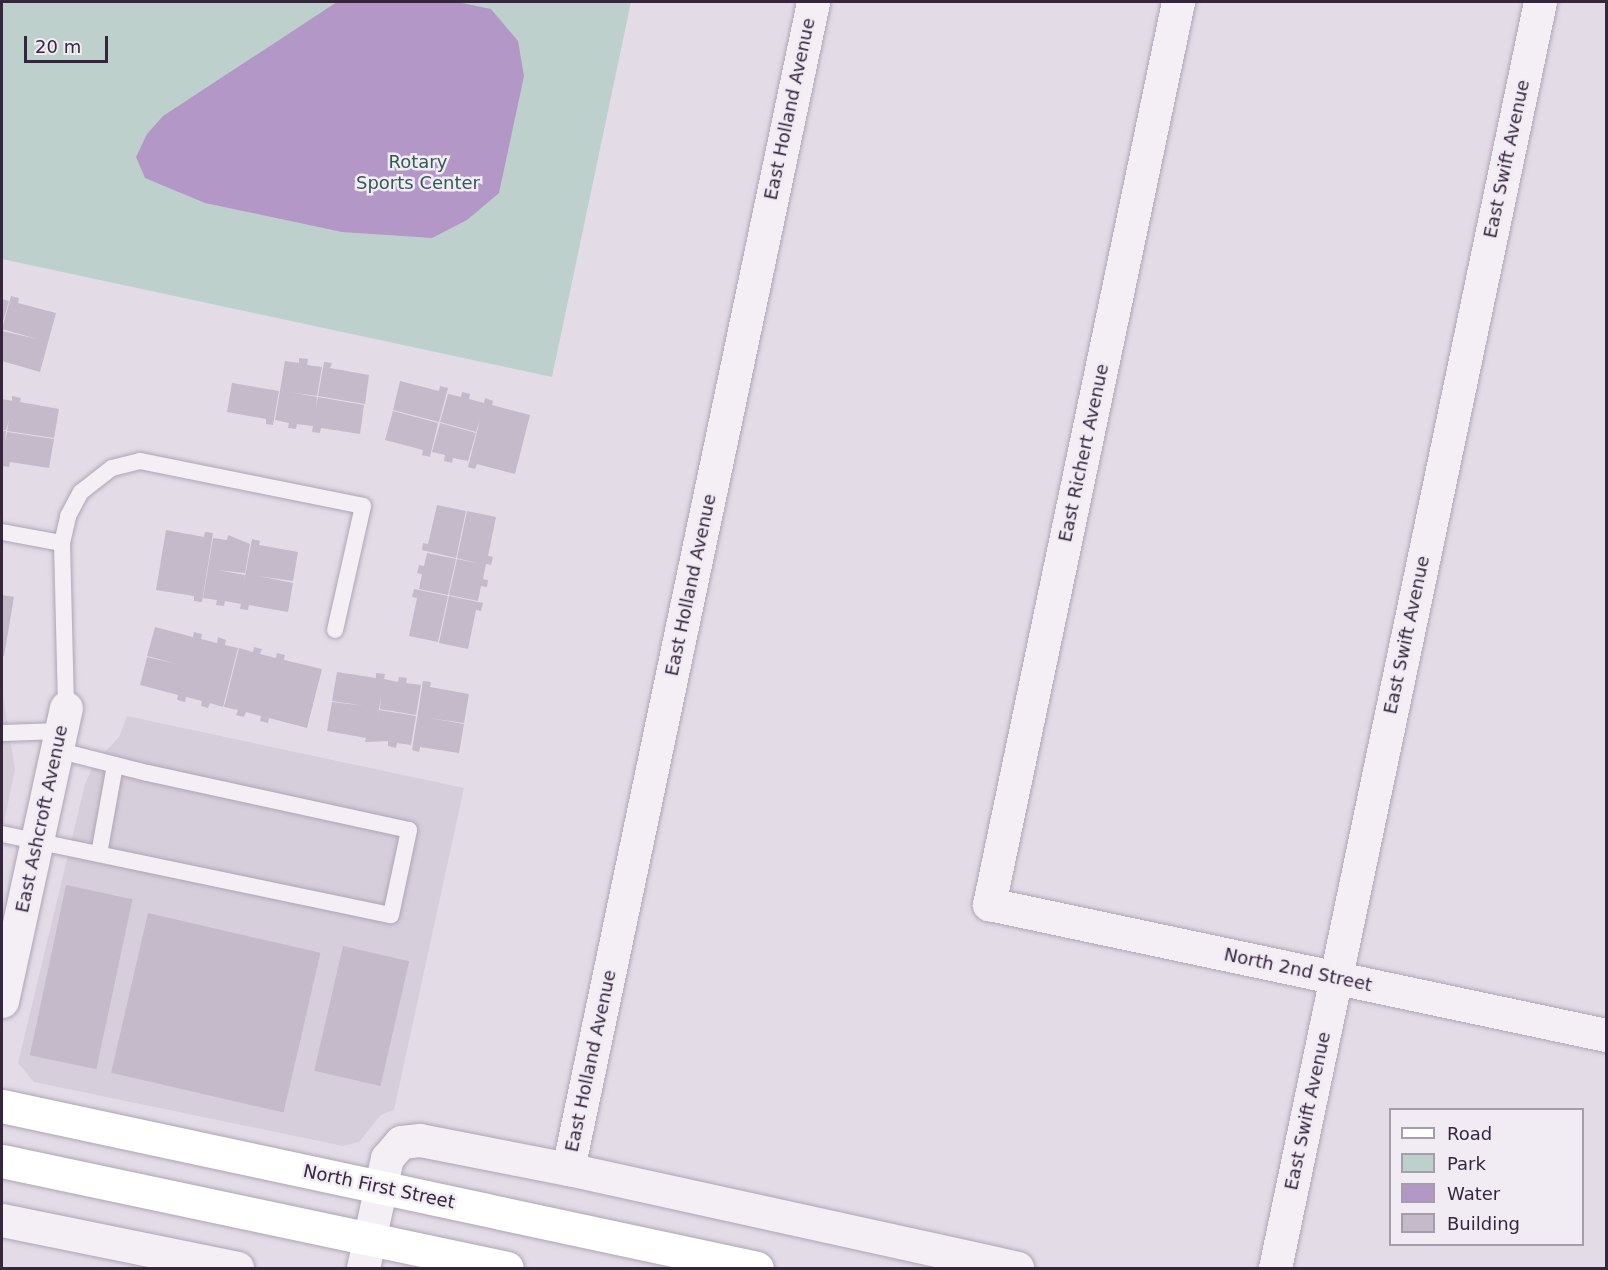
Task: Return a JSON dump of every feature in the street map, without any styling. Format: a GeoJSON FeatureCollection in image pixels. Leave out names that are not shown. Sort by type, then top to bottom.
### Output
{"type":"FeatureCollection","features":[{"type":"Feature","properties":{"kind":"main road","name":"North First Street"},"geometry":{"type":"LineString","coordinates":[[2,1106],[757,1269]]}},
{"type":"Feature","properties":{"kind":"main road"},"geometry":{"type":"LineString","coordinates":[[2,1161],[366,1254],[507,1269]]}},
{"type":"Feature","properties":{"kind":"street","name":"East Holland Avenue"},"geometry":{"type":"LineString","coordinates":[[568,1169],[813,2]]}},
{"type":"Feature","properties":{"kind":"street","name":"East Richert Avenue"},"geometry":{"type":"LineString","coordinates":[[989,904],[1178,2]]}},
{"type":"Feature","properties":{"kind":"street","name":"East Swift Avenue"},"geometry":{"type":"LineString","coordinates":[[1275,1269],[1540,2]]}},
{"type":"Feature","properties":{"kind":"street","name":"East Ashcroft Avenue"},"geometry":{"type":"LineString","coordinates":[[2,1001],[62,729]]}},
{"type":"Feature","properties":{"kind":"street","name":"North 2nd Street"},"geometry":{"type":"LineString","coordinates":[[989,904],[1606,1035]]}},
{"type":"Feature","properties":{"kind":"street"},"geometry":{"type":"LineString","coordinates":[[366,1254],[387,1158],[401,1142],[420,1140],[568,1169],[1017,1269]]}},
{"type":"Feature","properties":{"kind":"street"},"geometry":{"type":"LineString","coordinates":[[2,1220],[237,1269]]}},
{"type":"Feature","properties":{"kind":"lane"},"geometry":{"type":"LineString","coordinates":[[62,729],[62,543],[68,516],[81,492],[112,468],[140,461],[363,506],[335,630]]}},
{"type":"Feature","properties":{"kind":"lane"},"geometry":{"type":"LineString","coordinates":[[2,532],[62,543]]}},
{"type":"Feature","properties":{"kind":"lane"},"geometry":{"type":"LineString","coordinates":[[2,733],[62,729],[115,765],[409,830],[391,915],[2,834]]}},
{"type":"Feature","properties":{"kind":"lane"},"geometry":{"type":"LineString","coordinates":[[99,854],[115,765]]}},
{"type":"Feature","properties":{"kind":"shaded area"},"geometry":{"type":"Polygon","coordinates":[[[2,689],[15,769],[2,832],[2,689]]]}},
{"type":"Feature","properties":{"kind":"shaded area"},"geometry":{"type":"Polygon","coordinates":[[[127,716],[464,788],[394,1110],[381,1115],[359,1142],[343,1146],[34,1082],[18,1063],[85,784],[94,764],[119,737],[127,716]]]}},
{"type":"Feature","properties":{"kind":"green space","name":"Rotary Sports Center"},"geometry":{"type":"Polygon","coordinates":[[[2,2],[631,2],[552,377],[2,259],[2,2]]]}},
{"type":"Feature","properties":{"kind":"water"},"geometry":{"type":"Polygon","coordinates":[[[337,2],[457,2],[491,9],[518,41],[524,76],[499,193],[467,220],[432,238],[342,232],[205,203],[145,178],[136,157],[147,134],[163,116],[337,2]]]}},
{"type":"Feature","properties":{"kind":"building"},"geometry":{"type":"Polygon","coordinates":[[[11,296],[19,298],[18,303],[56,313],[40,372],[2,361],[2,331],[37,339],[2,329],[11,296]]]}},
{"type":"Feature","properties":{"kind":"building"},"geometry":{"type":"Polygon","coordinates":[[[2,299],[9,301],[2,325],[2,299]]]}},
{"type":"Feature","properties":{"kind":"building"},"geometry":{"type":"Polygon","coordinates":[[[299,358],[308,359],[307,365],[322,367],[317,396],[289,392],[317,397],[316,407],[318,397],[364,405],[360,434],[321,428],[320,433],[312,432],[313,426],[297,424],[296,429],[288,428],[289,423],[275,420],[285,361],[299,363],[299,358]]]}},
{"type":"Feature","properties":{"kind":"building"},"geometry":{"type":"Polygon","coordinates":[[[324,362],[332,363],[330,368],[369,375],[365,404],[318,396],[324,362]]]}},
{"type":"Feature","properties":{"kind":"building"},"geometry":{"type":"Polygon","coordinates":[[[400,381],[439,391],[440,386],[448,388],[439,422],[393,410],[400,381]]]}},
{"type":"Feature","properties":{"kind":"building"},"geometry":{"type":"Polygon","coordinates":[[[232,383],[279,391],[273,425],[266,424],[266,419],[227,412],[232,383]]]}},
{"type":"Feature","properties":{"kind":"building"},"geometry":{"type":"Polygon","coordinates":[[[462,392],[470,394],[469,399],[484,403],[485,398],[493,401],[492,405],[530,415],[515,474],[477,464],[475,469],[468,467],[480,420],[476,432],[440,422],[448,394],[461,397],[462,392]]]}},
{"type":"Feature","properties":{"kind":"building"},"geometry":{"type":"Polygon","coordinates":[[[12,396],[21,398],[20,402],[59,409],[54,438],[7,431],[9,420],[6,430],[2,430],[2,399],[12,401],[12,396]]]}},
{"type":"Feature","properties":{"kind":"building"},"geometry":{"type":"Polygon","coordinates":[[[393,411],[438,423],[430,457],[422,455],[423,450],[385,440],[393,411]]]}},
{"type":"Feature","properties":{"kind":"building"},"geometry":{"type":"Polygon","coordinates":[[[440,423],[476,433],[468,461],[453,458],[452,463],[444,461],[445,455],[432,452],[440,423]]]}},
{"type":"Feature","properties":{"kind":"building"},"geometry":{"type":"Polygon","coordinates":[[[2,431],[6,431],[5,442],[7,432],[54,439],[49,468],[10,462],[9,467],[2,466],[2,431]]]}},
{"type":"Feature","properties":{"kind":"building"},"geometry":{"type":"Polygon","coordinates":[[[437,505],[466,511],[456,558],[422,550],[423,543],[428,544],[437,505]]]}},
{"type":"Feature","properties":{"kind":"building"},"geometry":{"type":"Polygon","coordinates":[[[467,511],[496,517],[488,556],[493,557],[491,565],[486,564],[483,579],[488,580],[487,587],[481,586],[478,601],[449,595],[457,559],[480,564],[457,558],[467,511]]]}},
{"type":"Feature","properties":{"kind":"building"},"geometry":{"type":"Polygon","coordinates":[[[166,530],[204,537],[205,532],[213,533],[202,602],[194,601],[194,596],[156,590],[166,530]]]}},
{"type":"Feature","properties":{"kind":"building"},"geometry":{"type":"Polygon","coordinates":[[[228,535],[250,544],[245,573],[217,570],[245,575],[243,587],[252,539],[260,541],[259,545],[298,552],[293,581],[258,576],[293,583],[288,612],[249,605],[248,610],[240,609],[241,604],[225,601],[224,606],[216,605],[217,600],[203,598],[213,538],[227,540],[228,535]]]}},
{"type":"Feature","properties":{"kind":"building"},"geometry":{"type":"Polygon","coordinates":[[[427,553],[456,559],[448,595],[419,589],[422,574],[417,573],[419,565],[424,566],[427,553]]]}},
{"type":"Feature","properties":{"kind":"building"},"geometry":{"type":"Polygon","coordinates":[[[414,589],[448,596],[438,642],[409,636],[417,598],[412,597],[414,589]]]}},
{"type":"Feature","properties":{"kind":"building"},"geometry":{"type":"Polygon","coordinates":[[[2,595],[14,597],[4,656],[2,656],[2,595]]]}},
{"type":"Feature","properties":{"kind":"building"},"geometry":{"type":"Polygon","coordinates":[[[449,596],[483,603],[481,611],[476,610],[468,649],[439,643],[449,596]]]}},
{"type":"Feature","properties":{"kind":"building"},"geometry":{"type":"Polygon","coordinates":[[[155,627],[193,637],[194,632],[202,634],[201,639],[217,643],[218,637],[226,640],[225,645],[238,648],[223,707],[210,703],[208,708],[201,706],[202,701],[186,697],[185,702],[177,700],[178,695],[140,685],[147,657],[181,665],[147,656],[155,627]]]}},
{"type":"Feature","properties":{"kind":"building"},"geometry":{"type":"Polygon","coordinates":[[[254,647],[262,649],[260,654],[276,658],[277,653],[285,655],[284,660],[322,669],[307,728],[269,718],[268,723],[260,721],[261,716],[246,712],[244,717],[236,715],[238,710],[224,707],[239,648],[253,652],[254,647]]]}},
{"type":"Feature","properties":{"kind":"building"},"geometry":{"type":"Polygon","coordinates":[[[337,672],[376,678],[376,673],[385,674],[384,679],[398,682],[399,677],[407,678],[406,683],[421,685],[416,715],[380,709],[381,696],[377,720],[379,710],[416,716],[411,745],[397,743],[396,748],[388,746],[388,741],[365,742],[366,738],[327,731],[332,702],[366,706],[332,701],[337,672]]]}},
{"type":"Feature","properties":{"kind":"building"},"geometry":{"type":"Polygon","coordinates":[[[423,681],[431,682],[430,687],[469,694],[464,723],[429,718],[464,724],[459,753],[420,747],[419,752],[412,750],[423,681]]]}},
{"type":"Feature","properties":{"kind":"building"},"geometry":{"type":"Polygon","coordinates":[[[66,885],[133,899],[96,1069],[30,1055],[66,885]]]}},
{"type":"Feature","properties":{"kind":"building"},"geometry":{"type":"Polygon","coordinates":[[[148,913],[320,953],[284,1113],[111,1073],[148,913]]]}},
{"type":"Feature","properties":{"kind":"building"},"geometry":{"type":"Polygon","coordinates":[[[343,946],[409,961],[380,1086],[314,1071],[343,946]]]}}]}
